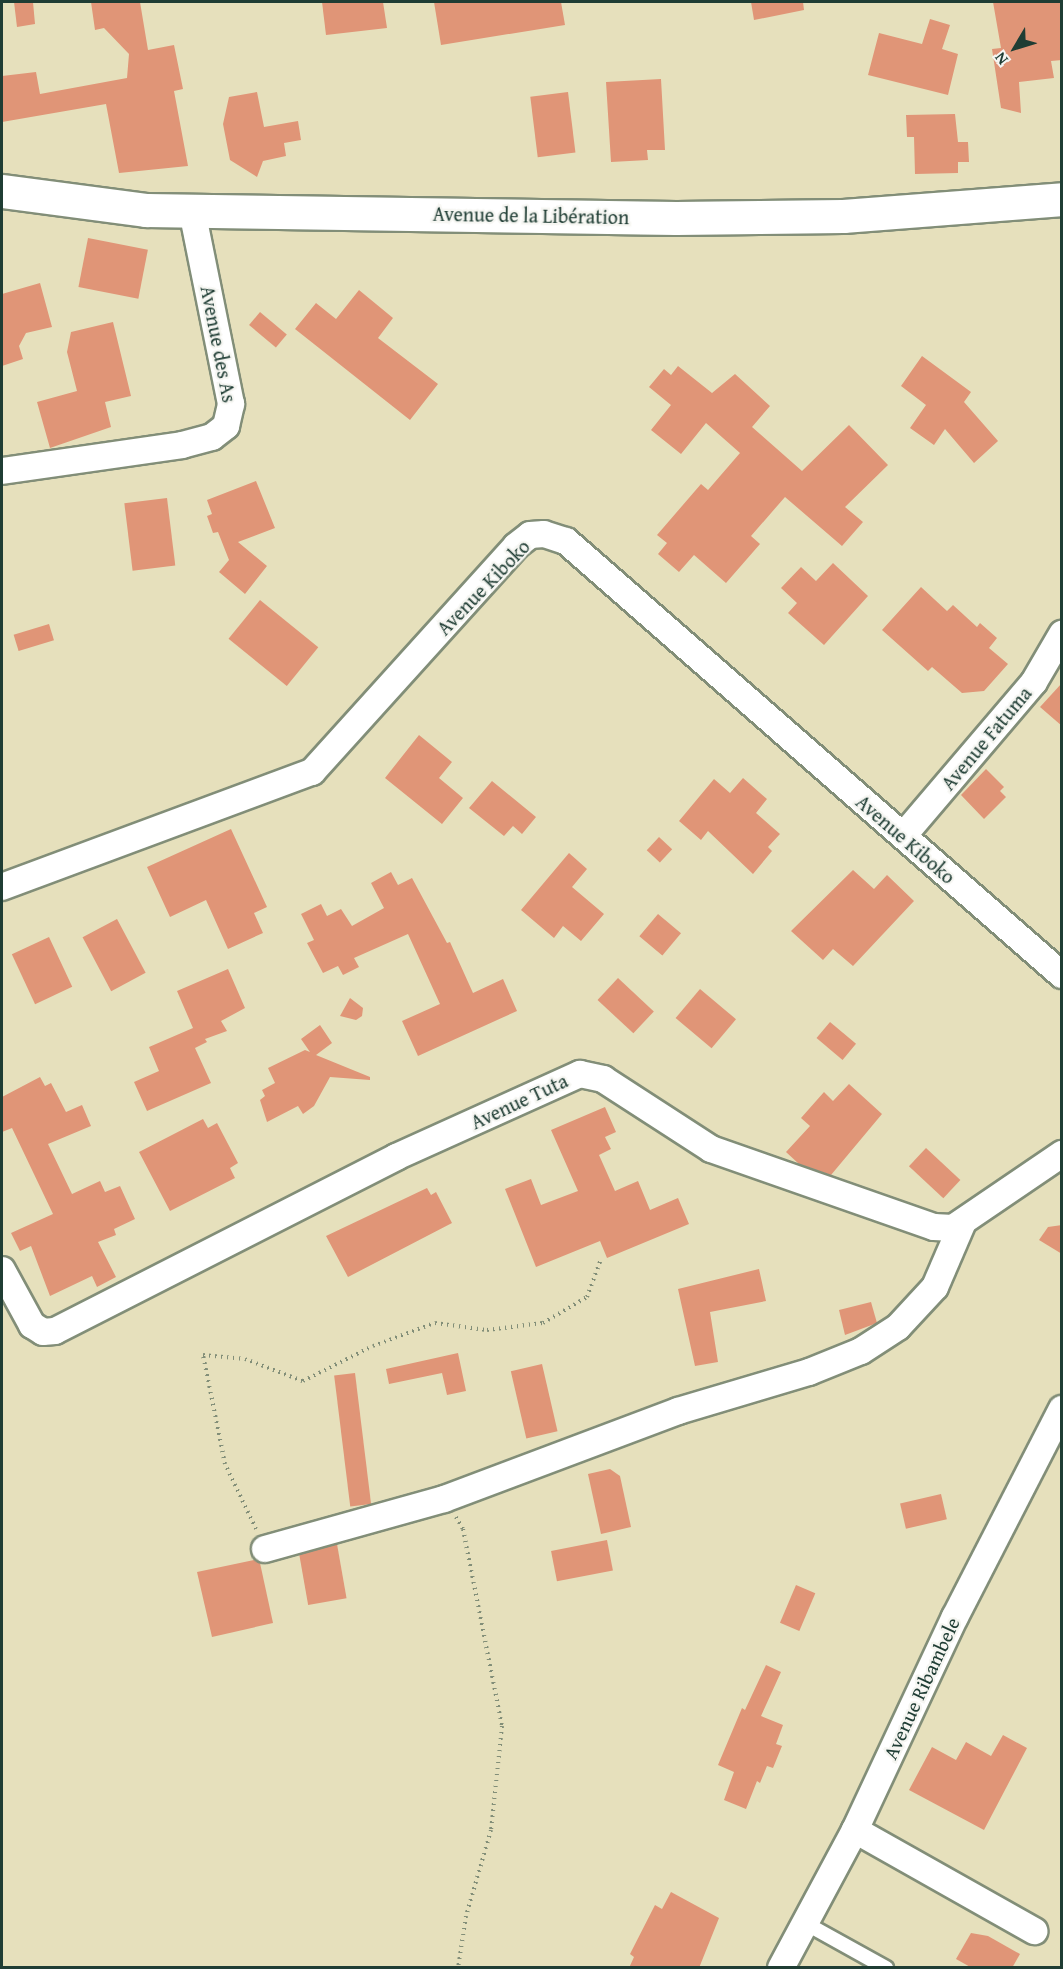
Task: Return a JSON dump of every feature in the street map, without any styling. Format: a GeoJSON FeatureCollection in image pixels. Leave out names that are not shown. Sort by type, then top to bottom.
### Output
{"type":"FeatureCollection","features":[{"type":"Feature","properties":{"kind":"street","name":"Avenue de la Libération"},"geometry":{"type":"LineString","coordinates":[[2,191],[113,207],[676,218],[843,216],[1062,199]]}},
{"type":"Feature","properties":{"kind":"street","name":"Avenue des As"},"geometry":{"type":"LineString","coordinates":[[2,471],[182,445],[212,437],[226,426],[231,404],[192,210]]}},
{"type":"Feature","properties":{"kind":"street","name":"Avenue Kiboko"},"geometry":{"type":"LineString","coordinates":[[2,887],[312,772],[516,546],[537,534],[566,542],[1062,975]]}},
{"type":"Feature","properties":{"kind":"street","name":"Avenue Fatuma"},"geometry":{"type":"LineString","coordinates":[[903,836],[1034,682],[1062,634]]}},
{"type":"Feature","properties":{"kind":"street","name":"Avenue Tuta"},"geometry":{"type":"LineString","coordinates":[[2,1269],[32,1325],[43,1332],[55,1330],[396,1157],[585,1074],[603,1078],[711,1149],[934,1227],[953,1228],[1062,1154]]}},
{"type":"Feature","properties":{"kind":"street"},"geometry":{"type":"LineString","coordinates":[[265,1549],[444,1499],[678,1411],[809,1372],[861,1351],[898,1327],[935,1287],[963,1222]]}},
{"type":"Feature","properties":{"kind":"street","name":"Avenue Ribambele"},"geometry":{"type":"LineString","coordinates":[[781,1968],[855,1830],[955,1617],[1062,1409]]}},
{"type":"Feature","properties":{"kind":"street"},"geometry":{"type":"LineString","coordinates":[[855,1830],[1034,1931]]}},
{"type":"Feature","properties":{"kind":"lane"},"geometry":{"type":"LineString","coordinates":[[805,1923],[885,1968]]}},
{"type":"Feature","properties":{"kind":"path"},"geometry":{"type":"LineString","coordinates":[[265,1549],[225,1464],[203,1354],[245,1359],[303,1381],[373,1346],[435,1323],[487,1330],[543,1323],[586,1296],[601,1259]]}},
{"type":"Feature","properties":{"kind":"path"},"geometry":{"type":"LineString","coordinates":[[444,1499],[463,1528],[502,1726],[491,1830],[464,1927],[458,1968]]}},
{"type":"Feature","properties":{"kind":"building"},"geometry":{"type":"Polygon","coordinates":[[[14,2],[33,2],[35,24],[17,27],[14,2]]]}},
{"type":"Feature","properties":{"kind":"building"},"geometry":{"type":"Polygon","coordinates":[[[91,2],[140,2],[148,50],[174,45],[183,89],[174,91],[188,166],[119,173],[106,104],[2,122],[2,76],[36,72],[40,94],[127,78],[129,54],[104,28],[95,30],[91,2]]]}},
{"type":"Feature","properties":{"kind":"building"},"geometry":{"type":"Polygon","coordinates":[[[322,2],[383,2],[387,28],[326,35],[322,2]]]}},
{"type":"Feature","properties":{"kind":"building"},"geometry":{"type":"Polygon","coordinates":[[[434,2],[561,2],[565,25],[441,45],[434,2]]]}},
{"type":"Feature","properties":{"kind":"building"},"geometry":{"type":"Polygon","coordinates":[[[751,2],[803,2],[804,10],[754,20],[751,2]]]}},
{"type":"Feature","properties":{"kind":"building"},"geometry":{"type":"Polygon","coordinates":[[[993,2],[1062,2],[1062,60],[1051,61],[1054,78],[1019,82],[1021,113],[1001,108],[992,49],[1001,48],[993,2]]]}},
{"type":"Feature","properties":{"kind":"building"},"geometry":{"type":"Polygon","coordinates":[[[930,19],[950,25],[942,49],[958,54],[948,95],[868,75],[879,33],[922,44],[930,19]]]}},
{"type":"Feature","properties":{"kind":"building"},"geometry":{"type":"Polygon","coordinates":[[[661,79],[665,150],[647,150],[648,160],[611,162],[606,82],[661,79]]]}},
{"type":"Feature","properties":{"kind":"building"},"geometry":{"type":"Polygon","coordinates":[[[257,92],[264,127],[298,121],[301,140],[284,143],[286,156],[263,161],[257,177],[230,160],[223,124],[229,97],[257,92]]]}},
{"type":"Feature","properties":{"kind":"building"},"geometry":{"type":"Polygon","coordinates":[[[568,92],[575,153],[538,157],[530,97],[568,92]]]}},
{"type":"Feature","properties":{"kind":"building"},"geometry":{"type":"Polygon","coordinates":[[[955,114],[958,142],[968,142],[969,162],[958,162],[958,173],[915,174],[914,137],[907,137],[906,115],[955,114]]]}},
{"type":"Feature","properties":{"kind":"building"},"geometry":{"type":"Polygon","coordinates":[[[88,238],[148,250],[138,299],[78,287],[88,238]]]}},
{"type":"Feature","properties":{"kind":"building"},"geometry":{"type":"Polygon","coordinates":[[[40,283],[52,327],[26,333],[19,346],[23,359],[2,366],[2,294],[40,283]]]}},
{"type":"Feature","properties":{"kind":"building"},"geometry":{"type":"Polygon","coordinates":[[[359,290],[393,318],[378,338],[438,384],[410,420],[295,329],[316,303],[336,319],[359,290]]]}},
{"type":"Feature","properties":{"kind":"building"},"geometry":{"type":"Polygon","coordinates":[[[260,312],[287,334],[276,348],[249,325],[260,312]]]}},
{"type":"Feature","properties":{"kind":"building"},"geometry":{"type":"Polygon","coordinates":[[[113,322],[131,396],[105,402],[111,427],[50,448],[37,402],[77,391],[67,352],[71,332],[113,322]]]}},
{"type":"Feature","properties":{"kind":"building"},"geometry":{"type":"Polygon","coordinates":[[[922,356],[971,392],[964,402],[998,441],[974,463],[945,429],[934,445],[910,428],[926,405],[901,386],[922,356]]]}},
{"type":"Feature","properties":{"kind":"building"},"geometry":{"type":"Polygon","coordinates":[[[678,366],[712,393],[735,374],[770,406],[752,427],[802,471],[849,425],[888,465],[845,507],[863,522],[842,546],[785,497],[751,536],[760,544],[726,583],[694,555],[679,572],[658,554],[667,543],[657,535],[701,484],[708,490],[740,453],[706,423],[681,454],[651,430],[671,405],[649,387],[664,369],[671,375],[678,366]]]}},
{"type":"Feature","properties":{"kind":"building"},"geometry":{"type":"Polygon","coordinates":[[[256,481],[275,528],[238,542],[267,566],[245,594],[219,572],[229,560],[218,532],[213,533],[207,516],[212,514],[207,500],[256,481]]]}},
{"type":"Feature","properties":{"kind":"building"},"geometry":{"type":"Polygon","coordinates":[[[167,498],[175,565],[133,571],[124,503],[167,498]]]}},
{"type":"Feature","properties":{"kind":"building"},"geometry":{"type":"Polygon","coordinates":[[[833,563],[868,596],[824,645],[788,613],[797,603],[781,588],[801,567],[816,581],[833,563]]]}},
{"type":"Feature","properties":{"kind":"building"},"geometry":{"type":"Polygon","coordinates":[[[921,587],[947,611],[953,605],[977,627],[980,623],[997,638],[989,648],[1008,664],[984,691],[962,693],[932,667],[928,671],[882,630],[921,587]]]}},
{"type":"Feature","properties":{"kind":"building"},"geometry":{"type":"Polygon","coordinates":[[[260,600],[318,647],[287,686],[229,639],[260,600]]]}},
{"type":"Feature","properties":{"kind":"building"},"geometry":{"type":"Polygon","coordinates":[[[49,624],[54,640],[19,651],[14,635],[49,624]]]}},
{"type":"Feature","properties":{"kind":"building"},"geometry":{"type":"Polygon","coordinates":[[[1062,683],[1062,726],[1040,707],[1062,683]]]}},
{"type":"Feature","properties":{"kind":"building"},"geometry":{"type":"Polygon","coordinates":[[[419,735],[452,762],[439,778],[463,798],[442,824],[385,778],[419,735]]]}},
{"type":"Feature","properties":{"kind":"building"},"geometry":{"type":"Polygon","coordinates":[[[986,769],[1004,787],[1000,791],[1006,797],[984,819],[961,795],[986,769]]]}},
{"type":"Feature","properties":{"kind":"building"},"geometry":{"type":"Polygon","coordinates":[[[743,778],[767,799],[756,813],[780,834],[768,847],[772,851],[753,874],[708,831],[701,840],[679,821],[714,779],[730,793],[743,778]]]}},
{"type":"Feature","properties":{"kind":"building"},"geometry":{"type":"Polygon","coordinates":[[[492,781],[536,817],[522,834],[513,826],[504,836],[469,808],[492,781]]]}},
{"type":"Feature","properties":{"kind":"building"},"geometry":{"type":"Polygon","coordinates":[[[231,829],[267,907],[254,913],[263,933],[228,949],[206,900],[170,917],[147,867],[231,829]]]}},
{"type":"Feature","properties":{"kind":"building"},"geometry":{"type":"Polygon","coordinates":[[[659,837],[672,849],[660,862],[647,850],[659,837]]]}},
{"type":"Feature","properties":{"kind":"building"},"geometry":{"type":"Polygon","coordinates":[[[569,853],[587,869],[572,887],[604,914],[581,941],[563,926],[554,938],[521,910],[569,853]]]}},
{"type":"Feature","properties":{"kind":"building"},"geometry":{"type":"Polygon","coordinates":[[[853,870],[874,889],[887,875],[914,901],[853,966],[833,949],[823,960],[791,931],[853,870]]]}},
{"type":"Feature","properties":{"kind":"building"},"geometry":{"type":"Polygon","coordinates":[[[391,872],[398,885],[412,878],[447,943],[450,942],[473,993],[503,979],[517,1011],[418,1056],[402,1021],[440,1004],[408,934],[354,958],[359,967],[343,975],[338,966],[323,973],[307,943],[314,940],[301,914],[321,904],[327,916],[341,909],[352,926],[384,908],[371,883],[391,872]]]}},
{"type":"Feature","properties":{"kind":"building"},"geometry":{"type":"Polygon","coordinates":[[[658,914],[681,933],[662,955],[639,936],[658,914]]]}},
{"type":"Feature","properties":{"kind":"building"},"geometry":{"type":"Polygon","coordinates":[[[117,919],[146,973],[111,991],[83,937],[117,919]]]}},
{"type":"Feature","properties":{"kind":"building"},"geometry":{"type":"Polygon","coordinates":[[[49,937],[72,987],[35,1004],[12,954],[49,937]]]}},
{"type":"Feature","properties":{"kind":"building"},"geometry":{"type":"Polygon","coordinates":[[[228,969],[245,1008],[221,1021],[227,1031],[205,1039],[207,1042],[195,1048],[211,1083],[147,1111],[134,1082],[159,1071],[149,1047],[193,1028],[177,991],[228,969]]]}},
{"type":"Feature","properties":{"kind":"building"},"geometry":{"type":"Polygon","coordinates":[[[618,978],[654,1011],[633,1033],[598,1000],[618,978]]]}},
{"type":"Feature","properties":{"kind":"building"},"geometry":{"type":"Polygon","coordinates":[[[700,989],[736,1019],[712,1048],[676,1018],[700,989]]]}},
{"type":"Feature","properties":{"kind":"building"},"geometry":{"type":"Polygon","coordinates":[[[350,998],[363,1008],[362,1016],[356,1020],[340,1016],[350,998]]]}},
{"type":"Feature","properties":{"kind":"building"},"geometry":{"type":"Polygon","coordinates":[[[830,1022],[856,1044],[843,1060],[817,1038],[830,1022]]]}},
{"type":"Feature","properties":{"kind":"building"},"geometry":{"type":"Polygon","coordinates":[[[320,1025],[332,1043],[316,1055],[370,1077],[370,1080],[330,1077],[314,1106],[303,1114],[298,1106],[267,1122],[260,1100],[265,1096],[262,1090],[275,1083],[268,1068],[305,1050],[310,1052],[301,1039],[320,1025]]]}},
{"type":"Feature","properties":{"kind":"building"},"geometry":{"type":"Polygon","coordinates":[[[40,1077],[45,1086],[51,1083],[66,1112],[82,1105],[91,1126],[48,1144],[72,1194],[100,1181],[105,1192],[120,1186],[135,1219],[114,1229],[116,1235],[98,1242],[116,1277],[97,1287],[92,1276],[50,1296],[31,1246],[20,1251],[11,1233],[53,1214],[12,1128],[2,1132],[2,1097],[40,1077]]]}},
{"type":"Feature","properties":{"kind":"building"},"geometry":{"type":"Polygon","coordinates":[[[849,1084],[882,1114],[831,1175],[799,1164],[786,1152],[810,1126],[801,1118],[824,1092],[833,1101],[849,1084]]]}},
{"type":"Feature","properties":{"kind":"building"},"geometry":{"type":"Polygon","coordinates":[[[605,1107],[616,1132],[605,1137],[611,1149],[599,1155],[615,1191],[638,1181],[650,1210],[678,1198],[689,1224],[607,1258],[600,1241],[536,1267],[505,1189],[531,1179],[541,1205],[578,1191],[551,1130],[605,1107]]]}},
{"type":"Feature","properties":{"kind":"building"},"geometry":{"type":"Polygon","coordinates":[[[203,1119],[208,1128],[217,1123],[238,1163],[230,1168],[235,1178],[170,1211],[139,1152],[203,1119]]]}},
{"type":"Feature","properties":{"kind":"building"},"geometry":{"type":"Polygon","coordinates":[[[926,1148],[960,1180],[943,1198],[909,1166],[926,1148]]]}},
{"type":"Feature","properties":{"kind":"building"},"geometry":{"type":"Polygon","coordinates":[[[427,1188],[431,1195],[436,1192],[452,1223],[348,1277],[326,1236],[427,1188]]]}},
{"type":"Feature","properties":{"kind":"building"},"geometry":{"type":"Polygon","coordinates":[[[1062,1225],[1062,1254],[1039,1240],[1048,1227],[1062,1225]]]}},
{"type":"Feature","properties":{"kind":"building"},"geometry":{"type":"Polygon","coordinates":[[[759,1269],[766,1301],[710,1312],[718,1362],[695,1366],[678,1289],[759,1269]]]}},
{"type":"Feature","properties":{"kind":"building"},"geometry":{"type":"Polygon","coordinates":[[[871,1302],[877,1323],[845,1335],[839,1310],[871,1302]]]}},
{"type":"Feature","properties":{"kind":"building"},"geometry":{"type":"Polygon","coordinates":[[[458,1353],[466,1391],[447,1395],[442,1373],[389,1384],[386,1369],[458,1353]]]}},
{"type":"Feature","properties":{"kind":"building"},"geometry":{"type":"Polygon","coordinates":[[[542,1364],[558,1431],[526,1438],[511,1371],[542,1364]]]}},
{"type":"Feature","properties":{"kind":"building"},"geometry":{"type":"Polygon","coordinates":[[[355,1373],[371,1504],[350,1507],[334,1376],[355,1373]]]}},
{"type":"Feature","properties":{"kind":"building"},"geometry":{"type":"Polygon","coordinates":[[[610,1469],[620,1476],[631,1527],[601,1534],[588,1474],[610,1469]]]}},
{"type":"Feature","properties":{"kind":"building"},"geometry":{"type":"Polygon","coordinates":[[[941,1494],[947,1519],[906,1529],[900,1503],[941,1494]]]}},
{"type":"Feature","properties":{"kind":"building"},"geometry":{"type":"Polygon","coordinates":[[[607,1540],[613,1570],[557,1581],[551,1551],[607,1540]]]}},
{"type":"Feature","properties":{"kind":"building"},"geometry":{"type":"Polygon","coordinates":[[[337,1544],[347,1598],[308,1605],[299,1551],[337,1544]]]}},
{"type":"Feature","properties":{"kind":"building"},"geometry":{"type":"Polygon","coordinates":[[[254,1560],[260,1563],[273,1623],[212,1637],[197,1572],[254,1560]]]}},
{"type":"Feature","properties":{"kind":"building"},"geometry":{"type":"Polygon","coordinates":[[[796,1585],[815,1593],[799,1631],[780,1623],[796,1585]]]}},
{"type":"Feature","properties":{"kind":"building"},"geometry":{"type":"Polygon","coordinates":[[[766,1665],[781,1672],[761,1716],[783,1725],[776,1744],[782,1746],[773,1768],[767,1766],[760,1783],[757,1781],[746,1809],[724,1800],[734,1772],[718,1765],[742,1708],[745,1710],[766,1665]]]}},
{"type":"Feature","properties":{"kind":"building"},"geometry":{"type":"Polygon","coordinates":[[[1003,1735],[1027,1748],[984,1830],[909,1790],[932,1747],[956,1760],[966,1742],[991,1756],[1003,1735]]]}},
{"type":"Feature","properties":{"kind":"building"},"geometry":{"type":"Polygon","coordinates":[[[671,1892],[719,1918],[699,1968],[629,1968],[634,1957],[630,1954],[655,1905],[662,1909],[671,1892]]]}},
{"type":"Feature","properties":{"kind":"building"},"geometry":{"type":"Polygon","coordinates":[[[971,1933],[988,1936],[1020,1954],[1012,1968],[972,1968],[956,1959],[971,1933]]]}}]}
